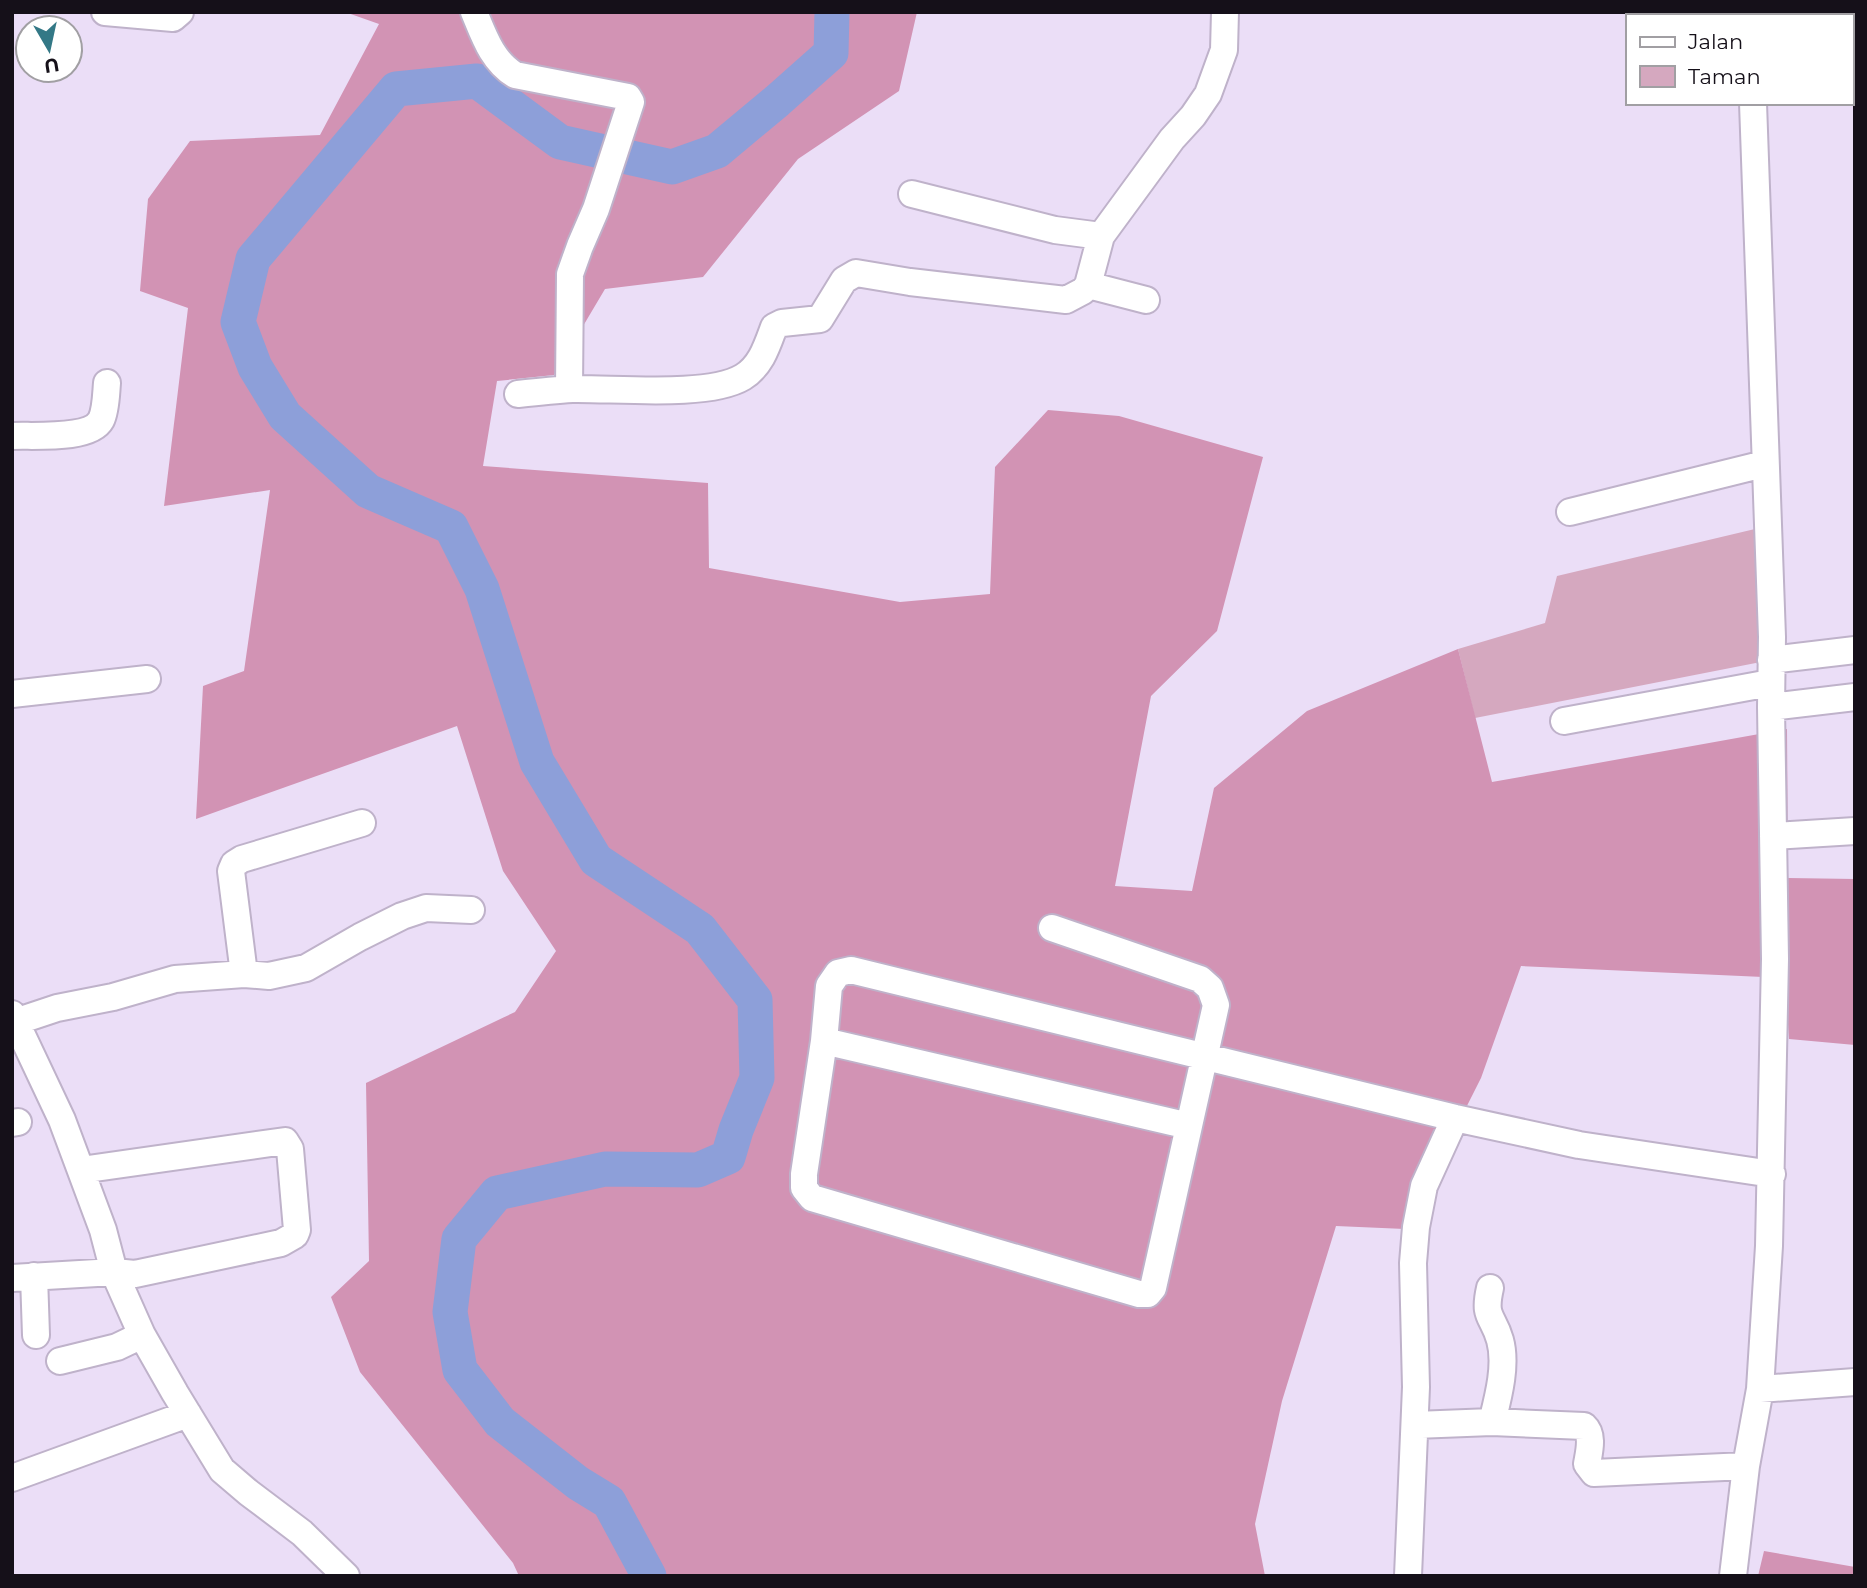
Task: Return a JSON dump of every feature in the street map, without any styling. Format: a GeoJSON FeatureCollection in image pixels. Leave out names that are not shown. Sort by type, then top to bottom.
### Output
{"type":"FeatureCollection","features":[{"type":"Feature","properties":{"kind":"street"},"geometry":{"type":"LineString","coordinates":[[105,12],[173,18],[180,12]]}},
{"type":"Feature","properties":{"kind":"street"},"geometry":{"type":"LineString","coordinates":[[474,12],[494,56],[504,68],[515,75],[628,97],[631,102],[596,209],[570,274],[569,389]]}},
{"type":"Feature","properties":{"kind":"street"},"geometry":{"type":"LineString","coordinates":[[518,394],[569,389],[699,388],[738,379],[752,370],[765,354],[774,327],[782,323],[820,319],[844,280],[856,273],[1066,300],[1083,291],[1088,285],[1101,236],[1208,94],[1224,50],[1225,12]]}},
{"type":"Feature","properties":{"kind":"street"},"geometry":{"type":"LineString","coordinates":[[1733,1576],[1746,1466],[1760,1389],[1772,1174],[1775,959],[1771,683],[1753,105]]}},
{"type":"Feature","properties":{"kind":"street"},"geometry":{"type":"LineString","coordinates":[[912,194],[1055,230],[1101,236]]}},
{"type":"Feature","properties":{"kind":"street"},"geometry":{"type":"LineString","coordinates":[[1088,285],[1146,300]]}},
{"type":"Feature","properties":{"kind":"street"},"geometry":{"type":"LineString","coordinates":[[12,436],[82,433],[95,428],[102,418],[107,383]]}},
{"type":"Feature","properties":{"kind":"street"},"geometry":{"type":"LineString","coordinates":[[1570,512],[1765,464]]}},
{"type":"Feature","properties":{"kind":"street"},"geometry":{"type":"LineString","coordinates":[[1564,721],[1771,683],[1855,650]]}},
{"type":"Feature","properties":{"kind":"street"},"geometry":{"type":"LineString","coordinates":[[12,694],[147,679]]}},
{"type":"Feature","properties":{"kind":"street"},"geometry":{"type":"LineString","coordinates":[[1771,683],[1855,697]]}},
{"type":"Feature","properties":{"kind":"street"},"geometry":{"type":"LineString","coordinates":[[244,974],[231,871],[234,864],[242,859],[362,823]]}},
{"type":"Feature","properties":{"kind":"street"},"geometry":{"type":"LineString","coordinates":[[1773,835],[1855,831]]}},
{"type":"Feature","properties":{"kind":"street"},"geometry":{"type":"LineString","coordinates":[[346,1576],[302,1533],[222,1470],[188,1414],[142,1335],[114,1272],[103,1230],[62,1119],[14,1018],[113,997],[175,979],[244,974],[269,976],[306,968],[402,916],[426,908],[471,910]]}},
{"type":"Feature","properties":{"kind":"street"},"geometry":{"type":"LineString","coordinates":[[1052,928],[1200,979],[1210,988],[1216,1004],[1205,1057],[1153,1288],[1148,1294],[1139,1294],[812,1198],[804,1188],[804,1174],[824,1041],[829,986],[838,973],[851,970],[1205,1057],[1455,1118],[1579,1145],[1772,1174]]}},
{"type":"Feature","properties":{"kind":"street"},"geometry":{"type":"LineString","coordinates":[[824,1041],[1189,1126]]}},
{"type":"Feature","properties":{"kind":"street"},"geometry":{"type":"LineString","coordinates":[[1408,1576],[1416,1387],[1413,1263],[1416,1227],[1424,1186],[1455,1118]]}},
{"type":"Feature","properties":{"kind":"street"},"geometry":{"type":"LineString","coordinates":[[36,1335],[23,1277],[147,1271],[281,1243],[295,1235],[297,1230],[290,1149],[285,1141],[81,1170]]}},
{"type":"Feature","properties":{"kind":"street"},"geometry":{"type":"LineString","coordinates":[[1490,1288],[1487,1307],[1489,1320],[1500,1338],[1502,1355],[1501,1378],[1492,1422]]}},
{"type":"Feature","properties":{"kind":"street"},"geometry":{"type":"LineString","coordinates":[[60,1361],[117,1347],[142,1335]]}},
{"type":"Feature","properties":{"kind":"street"},"geometry":{"type":"LineString","coordinates":[[1760,1389],[1855,1382]]}},
{"type":"Feature","properties":{"kind":"street"},"geometry":{"type":"LineString","coordinates":[[12,1478],[188,1414]]}},
{"type":"Feature","properties":{"kind":"street"},"geometry":{"type":"LineString","coordinates":[[1415,1424],[1492,1422],[1584,1426],[1590,1437],[1587,1464],[1594,1473],[1746,1466]]}},
{"type":"Feature","properties":{"kind":"green space"},"geometry":{"type":"Polygon","coordinates":[[[1776,524],[1771,660],[1475,718],[1458,649],[1545,623],[1557,576],[1776,524]]]}},
{"type":"Feature","properties":{"kind":"shaded area"},"geometry":{"type":"Polygon","coordinates":[[[345,12],[917,12],[899,91],[798,159],[703,277],[605,289],[554,375],[497,381],[483,466],[708,483],[709,568],[900,602],[990,594],[995,467],[1048,410],[1119,416],[1263,457],[1217,631],[1151,696],[1115,886],[1192,891],[1214,788],[1307,711],[1458,649],[1492,782],[1787,729],[1788,878],[1855,879],[1855,1045],[1789,1039],[1785,978],[1521,966],[1481,1078],[1405,1229],[1336,1226],[1282,1401],[1255,1524],[1265,1576],[519,1576],[513,1563],[360,1372],[331,1297],[369,1261],[366,1083],[515,1012],[556,951],[503,871],[457,726],[196,819],[203,686],[244,671],[270,490],[164,506],[188,308],[140,291],[148,199],[190,141],[320,135],[379,24],[345,12]]]}},
{"type":"Feature","properties":{"kind":"shaded area"},"geometry":{"type":"Polygon","coordinates":[[[1764,1551],[1855,1567],[1855,1576],[1758,1576],[1764,1551]]]}},
{"type":"Feature","properties":{"kind":"waterway"},"geometry":{"type":"LineString","coordinates":[[649,1576],[609,1502],[578,1483],[500,1422],[460,1370],[450,1312],[459,1239],[497,1193],[605,1169],[698,1170],[728,1157],[757,1078],[755,1000],[700,929],[596,860],[537,762],[482,589],[451,527],[368,491],[285,416],[255,367],[238,322],[253,259],[396,89],[477,81],[560,142],[672,167],[717,151],[831,53],[832,12]]}}]}
